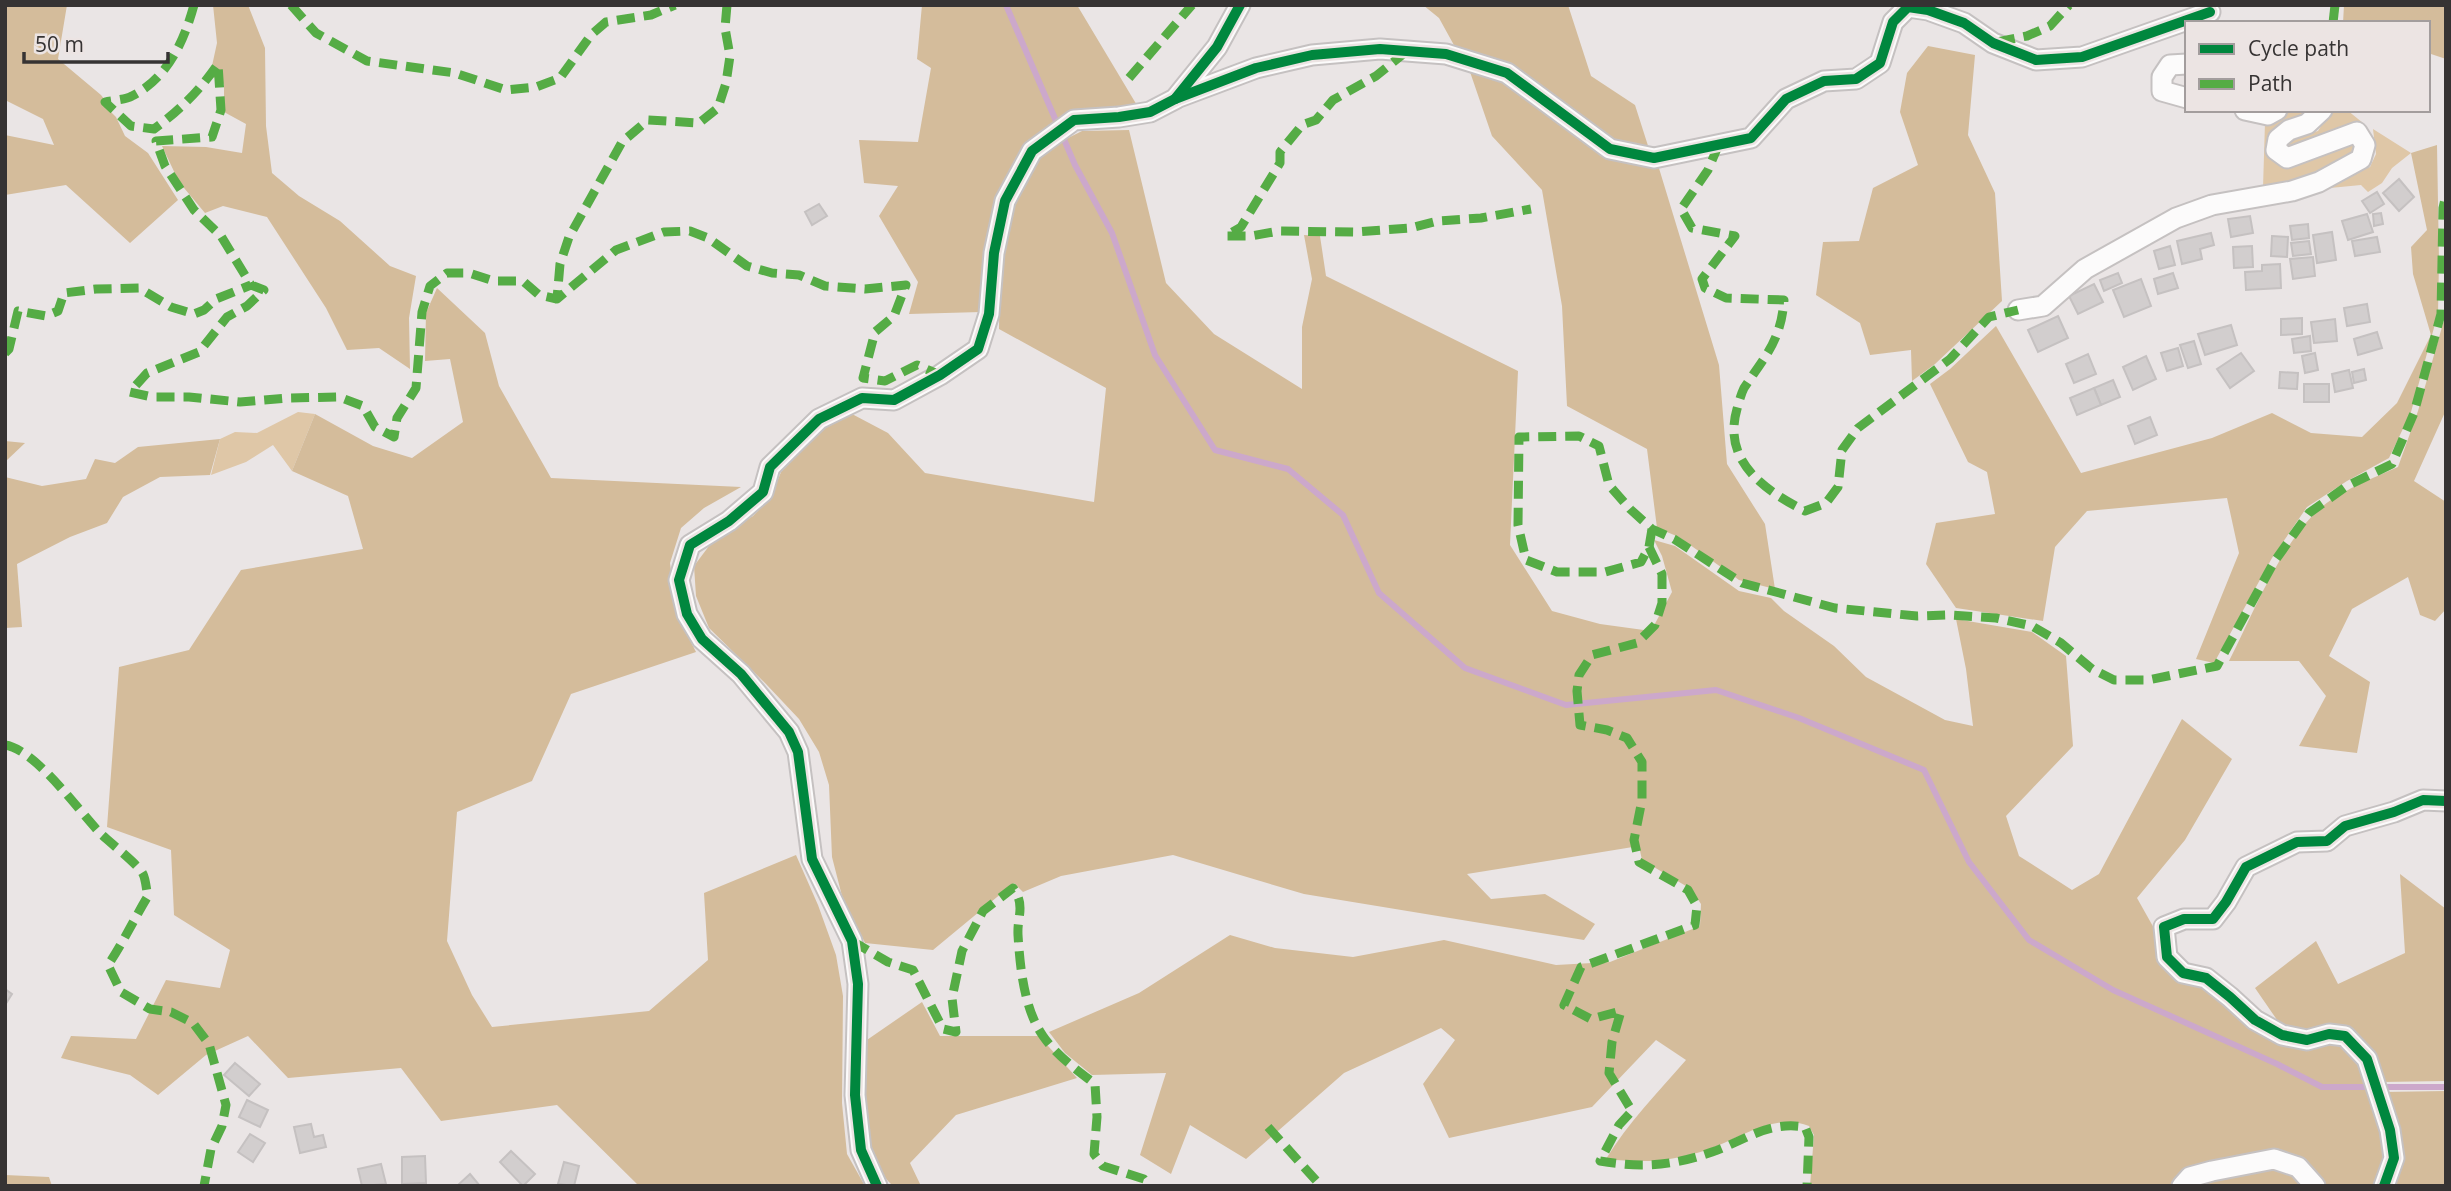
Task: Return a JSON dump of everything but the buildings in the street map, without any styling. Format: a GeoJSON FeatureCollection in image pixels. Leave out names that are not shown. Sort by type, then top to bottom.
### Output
{"type":"FeatureCollection","features":[{"type":"Feature","properties":{"kind":"street"},"geometry":{"type":"LineString","coordinates":[[1175,99],[1217,47],[1240,5]]}},
{"type":"Feature","properties":{"kind":"street"},"geometry":{"type":"LineString","coordinates":[[877,1186],[861,1150],[855,1095],[858,984],[852,942],[812,859],[798,752],[789,732],[757,693],[702,639],[687,614],[679,580],[690,545],[729,521],[762,492],[770,467],[819,419],[862,398],[894,400],[940,375],[978,349],[989,314],[994,253],[1005,201],[1032,151],[1074,120],[1150,112],[1175,99],[1255,68],[1312,55],[1380,49],[1446,54],[1507,73],[1610,149],[1654,158],[1751,138],[1786,100],[1824,81],[1856,79],[1880,63],[1893,22],[1908,7],[1928,10],[1964,23],[1993,43],[2036,60],[2082,57],[2185,22]]}},
{"type":"Feature","properties":{"kind":"street"},"geometry":{"type":"LineString","coordinates":[[2188,21],[2211,13]]}},
{"type":"Feature","properties":{"kind":"street"},"geometry":{"type":"LineString","coordinates":[[2185,64],[2170,65],[2162,77],[2162,91],[2185,97]]}},
{"type":"Feature","properties":{"kind":"street"},"geometry":{"type":"LineString","coordinates":[[2254,112],[2267,115],[2273,112]]}},
{"type":"Feature","properties":{"kind":"street"},"geometry":{"type":"LineString","coordinates":[[2018,310],[2043,306],[2085,269],[2176,218],[2212,205],[2292,191],[2319,182],[2361,159],[2365,145],[2357,132],[2287,158],[2276,150],[2278,139],[2289,130],[2307,124],[2320,112]]}},
{"type":"Feature","properties":{"kind":"street"},"geometry":{"type":"LineString","coordinates":[[2384,1186],[2394,1158],[2390,1130],[2367,1059],[2345,1036],[2329,1034],[2307,1040],[2282,1035],[2255,1020],[2206,978],[2183,973],[2166,957],[2164,927],[2184,919],[2213,919],[2246,867],[2297,842],[2327,841],[2344,826],[2394,812],[2423,800],[2446,801]]}},
{"type":"Feature","properties":{"kind":"street"},"geometry":{"type":"LineString","coordinates":[[2182,1186],[2190,1177],[2274,1160],[2298,1167],[2315,1186]]}},
{"type":"Feature","properties":{"kind":"shaded area"},"geometry":{"type":"Polygon","coordinates":[[[5,5],[67,5],[58,59],[101,95],[104,99],[102,103],[116,117],[125,136],[148,153],[178,200],[130,243],[66,185],[5,195],[5,135],[54,145],[43,119],[5,100],[5,5]]]}},
{"type":"Feature","properties":{"kind":"shaded area"},"geometry":{"type":"Polygon","coordinates":[[[213,5],[248,5],[265,48],[266,126],[272,173],[299,196],[340,221],[390,266],[416,276],[409,318],[410,369],[379,348],[347,350],[326,308],[267,217],[223,206],[205,213],[179,182],[162,146],[206,147],[242,153],[246,124],[224,112],[224,84],[210,75],[217,43],[213,5]]]}},
{"type":"Feature","properties":{"kind":"shaded area"},"geometry":{"type":"Polygon","coordinates":[[[922,5],[1077,5],[1138,107],[1027,148],[981,312],[909,314],[918,282],[879,216],[898,186],[864,183],[859,140],[918,142],[931,68],[917,59],[922,5]]]}},
{"type":"Feature","properties":{"kind":"shaded area"},"geometry":{"type":"Polygon","coordinates":[[[1423,5],[1568,5],[1591,76],[1635,105],[1650,152],[1610,144],[1455,47],[1439,18],[1423,5]]]}},
{"type":"Feature","properties":{"kind":"shaded area"},"geometry":{"type":"Polygon","coordinates":[[[2344,5],[2446,5],[2446,59],[2430,54],[2430,21],[2343,21],[2344,5]]]}},
{"type":"Feature","properties":{"kind":"shaded area"},"geometry":{"type":"Polygon","coordinates":[[[1928,46],[1975,55],[1968,135],[1995,193],[2002,301],[1935,364],[1912,381],[1911,350],[1870,355],[1860,323],[1816,295],[1823,242],[1859,241],[1873,188],[1918,165],[1900,112],[1907,73],[1928,46]]]}},
{"type":"Feature","properties":{"kind":"shaded area"},"geometry":{"type":"Polygon","coordinates":[[[1469,69],[1505,82],[1658,165],[1719,365],[1727,464],[1765,524],[1775,589],[1739,580],[1679,537],[1657,528],[1647,449],[1567,406],[1562,306],[1542,190],[1492,136],[1469,69]]]}},
{"type":"Feature","properties":{"kind":"shaded area"},"geometry":{"type":"Polygon","coordinates":[[[2284,112],[2308,112],[2270,157],[2281,166],[2301,164],[2349,142],[2355,148],[2345,158],[2305,181],[2263,188],[2265,122],[2284,112]]]}},
{"type":"Feature","properties":{"kind":"shaded area"},"geometry":{"type":"Polygon","coordinates":[[[2330,112],[2349,112],[2363,123],[2289,149],[2288,139],[2318,131],[2330,112]]]}},
{"type":"Feature","properties":{"kind":"shaded area"},"geometry":{"type":"Polygon","coordinates":[[[2373,129],[2411,153],[2392,168],[2382,183],[2368,192],[2361,185],[2330,188],[2349,174],[2370,167],[2376,154],[2373,129]]]}},
{"type":"Feature","properties":{"kind":"shaded area"},"geometry":{"type":"Polygon","coordinates":[[[1129,130],[1166,283],[1214,334],[1302,389],[1302,327],[1312,279],[1304,235],[1320,236],[1326,276],[1518,371],[1510,545],[1552,611],[1600,624],[1651,631],[1672,592],[1662,556],[1654,540],[1675,546],[1739,591],[1771,598],[1784,611],[1834,646],[1866,677],[1945,720],[1973,726],[1956,619],[2032,632],[2066,656],[2073,746],[2006,816],[2019,856],[2072,890],[2099,874],[2182,719],[2232,759],[2185,840],[2137,898],[2155,930],[2162,966],[2190,985],[2209,989],[2234,1014],[2261,1035],[2289,1045],[2337,1040],[2357,1054],[2368,1078],[2387,1155],[2376,1186],[2327,1186],[2310,1166],[2291,1159],[2177,1186],[1810,1186],[1814,1135],[1809,1126],[1783,1122],[1681,1157],[1645,1161],[1606,1159],[1634,1120],[1686,1060],[1656,1040],[1592,1107],[1449,1138],[1423,1084],[1455,1040],[1441,1028],[1344,1073],[1246,1159],[1190,1125],[1171,1174],[1140,1155],[1166,1073],[1092,1075],[1065,1053],[1049,1032],[1139,993],[1230,935],[1275,948],[1353,957],[1444,940],[1556,965],[1610,962],[1700,926],[1701,904],[1691,889],[1642,860],[1639,846],[1467,874],[1491,899],[1545,894],[1595,924],[1584,940],[1304,894],[1173,855],[1061,876],[1023,892],[1014,883],[933,950],[865,943],[842,896],[832,857],[829,785],[819,752],[799,719],[709,628],[696,596],[694,566],[712,542],[753,516],[771,497],[781,472],[824,427],[852,414],[888,433],[925,473],[1094,502],[1106,388],[999,329],[1000,264],[1005,235],[1017,196],[1040,156],[1054,145],[1082,131],[1129,130]]]}},
{"type":"Feature","properties":{"kind":"shaded area"},"geometry":{"type":"Polygon","coordinates":[[[2437,145],[2438,313],[2411,412],[2389,458],[2307,507],[2272,558],[2214,663],[2196,659],[2239,553],[2227,498],[2087,511],[2055,547],[2043,621],[1956,608],[1926,564],[1936,523],[1995,514],[1987,472],[1968,462],[1930,384],[1996,326],[2081,473],[2212,438],[2272,413],[2311,433],[2362,437],[2397,403],[2431,335],[2413,274],[2411,247],[2427,230],[2411,153],[2437,145]]]}},
{"type":"Feature","properties":{"kind":"shaded area"},"geometry":{"type":"Polygon","coordinates":[[[437,288],[485,333],[499,386],[551,478],[741,487],[704,508],[681,528],[670,563],[676,612],[696,652],[571,694],[532,781],[457,812],[447,941],[472,995],[492,1027],[649,1011],[708,960],[704,893],[796,855],[836,955],[843,996],[842,1103],[847,1154],[865,1186],[639,1186],[557,1105],[441,1121],[401,1068],[288,1078],[248,1036],[206,1055],[158,1095],[130,1075],[61,1058],[71,1036],[136,1039],[166,980],[220,988],[230,950],[174,915],[171,850],[107,827],[119,667],[189,650],[241,570],[363,549],[348,496],[292,471],[315,414],[373,446],[412,458],[463,422],[450,359],[425,361],[426,313],[437,288]]]}},
{"type":"Feature","properties":{"kind":"shaded area"},"geometry":{"type":"Polygon","coordinates":[[[2446,313],[2446,410],[2414,481],[2446,502],[2446,609],[2435,621],[2420,615],[2408,577],[2352,609],[2329,656],[2370,682],[2357,753],[2299,746],[2326,696],[2299,661],[2229,661],[2276,566],[2313,515],[2342,493],[2398,467],[2418,411],[2446,313]]]}},
{"type":"Feature","properties":{"kind":"shaded area"},"geometry":{"type":"Polygon","coordinates":[[[298,412],[315,414],[292,471],[273,445],[246,462],[211,475],[220,439],[235,432],[257,433],[298,412]]]}},
{"type":"Feature","properties":{"kind":"shaded area"},"geometry":{"type":"Polygon","coordinates":[[[220,439],[210,475],[160,477],[123,497],[107,523],[70,537],[17,564],[22,627],[5,628],[5,477],[42,486],[86,479],[95,459],[115,463],[138,447],[220,439]]]}},
{"type":"Feature","properties":{"kind":"shaded area"},"geometry":{"type":"Polygon","coordinates":[[[5,441],[25,443],[5,462],[5,441]]]}},
{"type":"Feature","properties":{"kind":"shaded area"},"geometry":{"type":"Polygon","coordinates":[[[2400,874],[2446,909],[2446,1081],[2381,1082],[2374,1056],[2350,1028],[2330,1025],[2308,1034],[2284,1030],[2255,988],[2316,941],[2338,984],[2405,953],[2400,874]]]}},
{"type":"Feature","properties":{"kind":"shaded area"},"geometry":{"type":"Polygon","coordinates":[[[922,1002],[940,1036],[1039,1036],[1077,1078],[956,1115],[910,1163],[921,1186],[893,1186],[882,1172],[868,1138],[864,1098],[864,1042],[922,1002]]]}},
{"type":"Feature","properties":{"kind":"shaded area"},"geometry":{"type":"Polygon","coordinates":[[[2446,1091],[2446,1186],[2393,1186],[2383,1092],[2446,1091]]]}},
{"type":"Feature","properties":{"kind":"shaded area"},"geometry":{"type":"Polygon","coordinates":[[[2275,1163],[2308,1186],[2188,1186],[2275,1163]]]}},
{"type":"Feature","properties":{"kind":"shaded area"},"geometry":{"type":"Polygon","coordinates":[[[5,1175],[49,1177],[52,1186],[5,1186],[5,1175]]]}},
{"type":"Feature","properties":{"kind":"waterway"},"geometry":{"type":"LineString","coordinates":[[1006,5],[1075,165],[1112,233],[1155,355],[1215,450],[1288,469],[1343,515],[1379,593],[1465,668],[1566,705],[1716,690],[1799,718],[1924,770],[1969,862],[2029,940],[2113,990],[2322,1087],[2446,1087]]}},
{"type":"Feature","properties":{"kind":"marked path"},"geometry":{"type":"LineString","coordinates":[[194,5],[185,32],[165,69],[145,88],[129,97],[105,102],[131,126],[154,129],[189,99],[218,64],[221,110],[212,137],[156,141],[165,166],[194,210],[221,236],[251,285],[264,290],[247,306],[227,317],[199,352],[147,373],[130,392],[152,397],[240,402],[339,397],[363,406],[375,427],[394,437],[397,418],[416,388],[422,312],[430,286],[447,273],[469,273],[494,281],[523,281],[539,295],[557,299]]}},
{"type":"Feature","properties":{"kind":"marked path"},"geometry":{"type":"LineString","coordinates":[[291,5],[316,33],[367,61],[455,73],[506,90],[536,87],[560,78],[591,35],[606,22],[651,15],[675,5]]}},
{"type":"Feature","properties":{"kind":"marked path"},"geometry":{"type":"LineString","coordinates":[[727,5],[725,28],[730,56],[726,83],[718,108],[699,123],[648,120],[622,142],[569,237],[560,264],[557,299],[616,250],[664,232],[690,231],[708,238],[747,266],[772,273],[799,275],[825,286],[865,289],[906,285],[894,316],[875,332],[863,378],[885,381],[917,365],[940,375]]}},
{"type":"Feature","properties":{"kind":"marked path"},"geometry":{"type":"LineString","coordinates":[[1129,78],[1192,5]]}},
{"type":"Feature","properties":{"kind":"marked path"},"geometry":{"type":"LineString","coordinates":[[1997,42],[2027,36],[2050,26],[2069,5]]}},
{"type":"Feature","properties":{"kind":"marked path"},"geometry":{"type":"LineString","coordinates":[[2333,21],[2335,5]]}},
{"type":"Feature","properties":{"kind":"marked path"},"geometry":{"type":"LineString","coordinates":[[1407,51],[1376,76],[1333,100],[1316,120],[1302,125],[1280,152],[1280,163],[1241,227],[1226,236],[1251,236],[1279,231],[1354,232],[1410,228],[1438,221],[1481,218],[1531,209]]}},
{"type":"Feature","properties":{"kind":"marked path"},"geometry":{"type":"LineString","coordinates":[[1719,144],[1708,170],[1681,209],[1692,228],[1735,236],[1702,279],[1705,288],[1726,298],[1784,300],[1776,337],[1744,388],[1734,427],[1741,459],[1750,472],[1790,503],[1805,511],[1826,503],[1838,487],[1842,450],[1858,428],[1950,359],[1989,317],[2018,310]]}},
{"type":"Feature","properties":{"kind":"marked path"},"geometry":{"type":"LineString","coordinates":[[1652,529],[1649,547],[1641,562],[1605,572],[1557,572],[1526,560],[1518,525],[1519,437],[1579,436],[1599,446],[1609,485],[1630,509],[1652,529],[1674,539],[1742,583],[1835,608],[1917,616],[1996,618],[2032,626],[2061,643],[2092,669],[2114,680],[2148,680],[2217,666],[2274,562],[2309,513],[2347,486],[2392,464],[2414,413],[2441,314],[2443,208],[2446,195]]}},
{"type":"Feature","properties":{"kind":"marked path"},"geometry":{"type":"LineString","coordinates":[[5,353],[9,349],[18,311],[46,316],[58,311],[64,293],[139,288],[171,307],[194,314],[204,310],[216,299],[251,285]]}},
{"type":"Feature","properties":{"kind":"marked path"},"geometry":{"type":"LineString","coordinates":[[1649,547],[1662,574],[1662,603],[1655,625],[1637,643],[1592,655],[1579,675],[1577,691],[1580,725],[1607,730],[1627,738],[1642,762],[1642,800],[1634,840],[1639,862],[1688,890],[1697,906],[1695,925],[1581,967],[1564,1005],[1591,1019],[1621,1011],[1612,1042],[1609,1073],[1632,1111],[1619,1125],[1600,1161],[1629,1165],[1670,1163],[1712,1152],[1768,1129],[1805,1127],[1809,1137],[1807,1186]]}},
{"type":"Feature","properties":{"kind":"marked path"},"geometry":{"type":"LineString","coordinates":[[5,745],[30,757],[43,769],[100,833],[143,874],[148,896],[108,965],[121,992],[150,1009],[171,1012],[193,1023],[209,1044],[226,1105],[222,1126],[211,1149],[204,1186]]}},
{"type":"Feature","properties":{"kind":"marked path"},"geometry":{"type":"LineString","coordinates":[[852,941],[888,962],[913,970],[943,1029],[956,1032],[952,998],[962,951],[983,911],[1013,888],[1020,906],[1020,960],[1031,1013],[1054,1050],[1095,1084],[1097,1117],[1094,1154],[1103,1166],[1144,1179],[1149,1186]]}},
{"type":"Feature","properties":{"kind":"marked path"},"geometry":{"type":"LineString","coordinates":[[1268,1127],[1321,1186]]}},
{"type":"Feature","properties":{"kind":"cycle path"},"geometry":{"type":"LineString","coordinates":[[877,1186],[861,1150],[855,1095],[858,984],[852,941],[812,859],[798,752],[789,732],[741,674],[702,639],[687,614],[679,580],[690,545],[729,521],[763,492],[770,467],[819,419],[862,398],[894,400],[940,375],[978,349],[989,314],[994,253],[1005,201],[1032,151],[1074,120],[1150,112],[1175,99],[1217,47],[1240,5]]}},
{"type":"Feature","properties":{"kind":"cycle path"},"geometry":{"type":"LineString","coordinates":[[1175,99],[1256,68],[1312,55],[1380,49],[1446,54],[1507,73],[1610,149],[1654,158],[1751,138],[1786,99],[1824,81],[1856,79],[1880,63],[1893,22],[1908,7],[1928,10],[1964,23],[1993,43],[2036,60],[2082,57],[2210,12]]}},
{"type":"Feature","properties":{"kind":"cycle path"},"geometry":{"type":"LineString","coordinates":[[2384,1186],[2394,1158],[2390,1130],[2367,1059],[2345,1036],[2329,1034],[2307,1040],[2282,1035],[2255,1020],[2206,978],[2183,973],[2167,957],[2164,927],[2184,919],[2213,919],[2246,867],[2297,842],[2327,841],[2345,826],[2394,812],[2423,800],[2446,801]]}}]}
